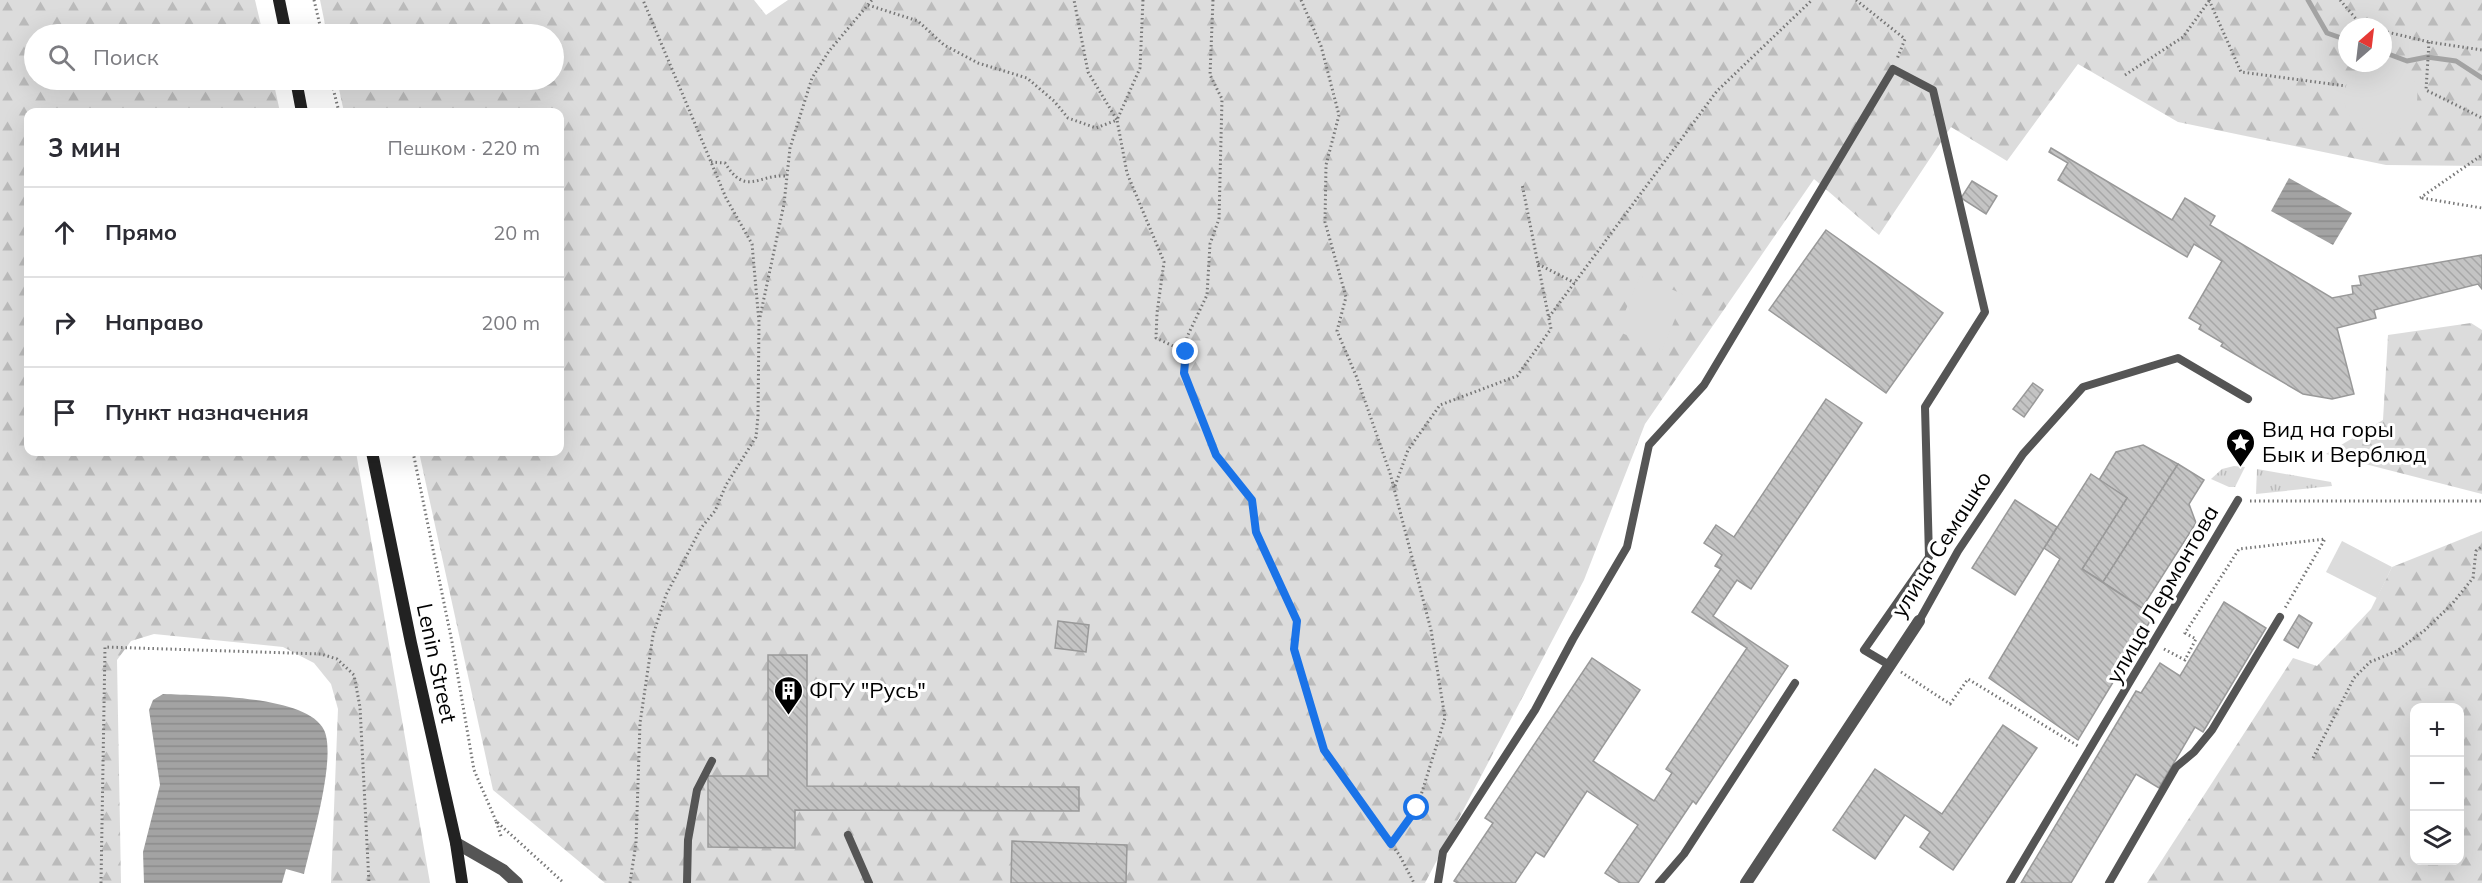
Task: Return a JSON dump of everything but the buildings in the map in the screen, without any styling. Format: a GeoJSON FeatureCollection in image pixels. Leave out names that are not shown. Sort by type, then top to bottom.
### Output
{"type":"FeatureCollection","features":[{"type":"Feature","properties":{"kind":"main road"},"geometry":{"type":"LineString","coordinates":[[279,0],[284,24]]}},
{"type":"Feature","properties":{"kind":"main road"},"geometry":{"type":"LineString","coordinates":[[298,90],[301,108]]}},
{"type":"Feature","properties":{"kind":"main road","name":"Lenin Street"},"geometry":{"type":"LineString","coordinates":[[373,456],[411,643],[456,843],[462,883]]}},
{"type":"Feature","properties":{"kind":"street","name":"улица Семашко"},"geometry":{"type":"LineString","coordinates":[[1746,883],[1919,621]]}},
{"type":"Feature","properties":{"kind":"street"},"geometry":{"type":"LineString","coordinates":[[456,843],[503,870],[517,883]]}},
{"type":"Feature","properties":{"kind":"lane"},"geometry":{"type":"LineString","coordinates":[[1438,883],[1443,852],[1535,710],[1573,639],[1627,547],[1649,445],[1704,385],[1893,69],[1933,90],[1985,312],[1925,407],[1929,557],[1864,650],[1891,666]]}},
{"type":"Feature","properties":{"kind":"lane","name":"улица Семашко"},"geometry":{"type":"LineString","coordinates":[[1919,621],[1958,551],[2023,454],[2083,387],[2178,358],[2248,399]]}},
{"type":"Feature","properties":{"kind":"lane","name":"улица Лермонтова"},"geometry":{"type":"LineString","coordinates":[[2010,883],[2238,501]]}},
{"type":"Feature","properties":{"kind":"lane"},"geometry":{"type":"LineString","coordinates":[[2109,883],[2176,767],[2194,752],[2212,730],[2280,617]]}},
{"type":"Feature","properties":{"kind":"lane"},"geometry":{"type":"LineString","coordinates":[[1659,883],[1684,854],[1795,683]]}},
{"type":"Feature","properties":{"kind":"lane"},"geometry":{"type":"LineString","coordinates":[[687,883],[688,840],[697,790],[712,761]]}},
{"type":"Feature","properties":{"kind":"lane"},"geometry":{"type":"LineString","coordinates":[[848,835],[870,883]]}},
{"type":"Feature","properties":{"kind":"path"},"geometry":{"type":"LineString","coordinates":[[314,0],[320,24]]}},
{"type":"Feature","properties":{"kind":"path"},"geometry":{"type":"LineString","coordinates":[[630,883],[636,843],[640,723],[653,635],[666,594],[701,528],[715,511],[726,485],[756,437],[758,416],[759,322],[752,244],[726,198],[643,0]]}},
{"type":"Feature","properties":{"kind":"path"},"geometry":{"type":"LineString","coordinates":[[759,322],[783,204],[790,148],[812,78],[829,51],[872,0]]}},
{"type":"Feature","properties":{"kind":"path"},"geometry":{"type":"LineString","coordinates":[[1074,0],[1088,72],[1117,120],[1127,173],[1164,262],[1156,313],[1156,338],[1186,352]]}},
{"type":"Feature","properties":{"kind":"path"},"geometry":{"type":"LineString","coordinates":[[868,5],[918,21],[944,45],[978,63],[1027,78],[1054,101],[1068,118],[1096,128],[1117,120],[1140,68],[1143,0]]}},
{"type":"Feature","properties":{"kind":"path"},"geometry":{"type":"LineString","coordinates":[[1213,0],[1210,75],[1222,99],[1219,219],[1210,244],[1207,295],[1187,337],[1184,373],[1216,455],[1252,500],[1256,532],[1297,621],[1294,649],[1324,750],[1391,844],[1414,883]]}},
{"type":"Feature","properties":{"kind":"path"},"geometry":{"type":"LineString","coordinates":[[1301,0],[1321,46],[1339,115],[1326,165],[1325,222],[1346,297],[1336,331],[1357,378],[1394,488],[1431,630],[1445,718],[1417,808],[1391,844]]}},
{"type":"Feature","properties":{"kind":"path"},"geometry":{"type":"LineString","coordinates":[[1549,317],[1717,91],[1812,0]]}},
{"type":"Feature","properties":{"kind":"path"},"geometry":{"type":"LineString","coordinates":[[1856,0],[1905,39],[1893,69]]}},
{"type":"Feature","properties":{"kind":"path"},"geometry":{"type":"LineString","coordinates":[[2125,75],[2183,37],[2209,0]]}},
{"type":"Feature","properties":{"kind":"path"},"geometry":{"type":"LineString","coordinates":[[2209,0],[2241,72],[2346,86]]}},
{"type":"Feature","properties":{"kind":"path"},"geometry":{"type":"LineString","coordinates":[[2340,0],[2355,18]]}},
{"type":"Feature","properties":{"kind":"path"},"geometry":{"type":"LineString","coordinates":[[2392,33],[2429,42],[2482,50]]}},
{"type":"Feature","properties":{"kind":"path"},"geometry":{"type":"LineString","coordinates":[[2429,42],[2426,90],[2482,118]]}},
{"type":"Feature","properties":{"kind":"path"},"geometry":{"type":"LineString","coordinates":[[334,90],[338,108]]}},
{"type":"Feature","properties":{"kind":"path"},"geometry":{"type":"LineString","coordinates":[[2482,155],[2420,198],[2482,208]]}},
{"type":"Feature","properties":{"kind":"path"},"geometry":{"type":"LineString","coordinates":[[711,162],[725,163],[734,177],[749,183],[779,175],[787,176]]}},
{"type":"Feature","properties":{"kind":"path"},"geometry":{"type":"LineString","coordinates":[[1394,488],[1408,450],[1440,405],[1517,376],[1551,329],[1522,184]]}},
{"type":"Feature","properties":{"kind":"path"},"geometry":{"type":"LineString","coordinates":[[1538,264],[1575,283]]}},
{"type":"Feature","properties":{"kind":"path"},"geometry":{"type":"LineString","coordinates":[[413,456],[452,642],[474,770],[501,836]]}},
{"type":"Feature","properties":{"kind":"path","name":"улица Лермонтова"},"geometry":{"type":"LineString","coordinates":[[2238,501],[2482,501]]}},
{"type":"Feature","properties":{"kind":"path"},"geometry":{"type":"LineString","coordinates":[[2167,651],[2184,660],[2196,639],[2185,633],[2239,549],[2325,539],[2280,617]]}},
{"type":"Feature","properties":{"kind":"path"},"geometry":{"type":"LineString","coordinates":[[2313,758],[2354,678],[2370,662],[2397,651],[2425,630],[2452,604],[2474,578],[2476,551],[2482,546]]}},
{"type":"Feature","properties":{"kind":"path"},"geometry":{"type":"LineString","coordinates":[[101,883],[105,647],[321,654],[338,658],[354,675],[360,707],[369,883]]}},
{"type":"Feature","properties":{"kind":"path"},"geometry":{"type":"LineString","coordinates":[[1891,666],[1950,704],[1968,679],[2089,753]]}},
{"type":"Feature","properties":{"kind":"path"},"geometry":{"type":"LineString","coordinates":[[496,821],[564,883]]}},
{"type":"Feature","properties":{"kind":"green space"},"geometry":{"type":"Polygon","coordinates":[[[0,0],[255,0],[261,24],[24,24],[24,90],[275,90],[279,108],[24,108],[24,456],[357,456],[430,883],[331,883],[338,709],[331,684],[314,663],[283,647],[154,634],[131,641],[117,660],[121,883],[0,883],[0,0]]]}},
{"type":"Feature","properties":{"kind":"green space"},"geometry":{"type":"Polygon","coordinates":[[[320,0],[754,0],[766,15],[788,0],[2482,0],[2482,166],[2386,165],[2178,122],[2078,64],[2007,161],[1951,127],[1879,235],[1814,179],[1645,424],[1584,580],[1425,883],[605,883],[493,790],[420,456],[564,456],[564,108],[343,108],[339,90],[564,90],[564,24],[325,24],[320,0]]]}},
{"type":"Feature","properties":{"kind":"green space"},"geometry":{"type":"Polygon","coordinates":[[[2392,63],[2402,67],[2413,79],[2417,93],[2416,107],[2409,120],[2398,130],[2383,134],[2360,127],[2355,123],[2345,105],[2345,91],[2354,72],[2392,72],[2392,63]]]}},
{"type":"Feature","properties":{"kind":"green space"},"geometry":{"type":"Polygon","coordinates":[[[1640,276],[1685,295],[1662,350],[1617,331],[1640,276]]]}},
{"type":"Feature","properties":{"kind":"green space"},"geometry":{"type":"Polygon","coordinates":[[[2471,323],[2482,330],[2482,494],[2326,454],[2383,420],[2388,335],[2471,323]]]}},
{"type":"Feature","properties":{"kind":"green space"},"geometry":{"type":"Polygon","coordinates":[[[2234,466],[2245,467],[2235,487],[2229,487],[2211,479],[2222,469],[2234,466]]]}},
{"type":"Feature","properties":{"kind":"green space"},"geometry":{"type":"Polygon","coordinates":[[[2257,469],[2331,482],[2332,486],[2256,494],[2257,469]]]}},
{"type":"Feature","properties":{"kind":"green space"},"geometry":{"type":"Polygon","coordinates":[[[2482,531],[2482,883],[2147,883],[2293,658],[2317,666],[2371,609],[2392,567],[2482,531]]]}},
{"type":"Feature","properties":{"kind":"green space"},"geometry":{"type":"Polygon","coordinates":[[[2342,541],[2392,567],[2377,598],[2326,572],[2342,541]]]}},
{"type":"Feature","properties":{"kind":"shaded area"},"geometry":{"type":"Polygon","coordinates":[[[2289,178],[2352,213],[2333,245],[2271,211],[2289,178]]]}},
{"type":"Feature","properties":{"kind":"shaded area"},"geometry":{"type":"Polygon","coordinates":[[[163,694],[250,699],[275,703],[297,709],[314,718],[324,730],[327,743],[325,779],[304,874],[286,869],[282,883],[144,883],[143,852],[160,785],[149,710],[153,700],[163,694]]]}},
{"type":"Feature","properties":{"kind":"waterway"},"geometry":{"type":"LineString","coordinates":[[2308,0],[2327,33],[2338,37]]}},
{"type":"Feature","properties":{"kind":"waterway"},"geometry":{"type":"LineString","coordinates":[[2392,55],[2407,61],[2427,57],[2456,61],[2482,78]]}},
{"type":"Feature","properties":{"kind":"place","name":"Вид на горы Бык и Верблюд"},"geometry":{"type":"Point","coordinates":[2241,468]}},
{"type":"Feature","properties":{"kind":"place","name":"ФГУ \"Русь\""},"geometry":{"type":"Point","coordinates":[788,716]}},
{"type":"Feature","properties":{"kind":"route"},"geometry":{"type":"LineString","coordinates":[[1186,352],[1184,373],[1216,455],[1252,500],[1256,532],[1297,621],[1294,649],[1324,750],[1391,844],[1417,808]]}}]}
